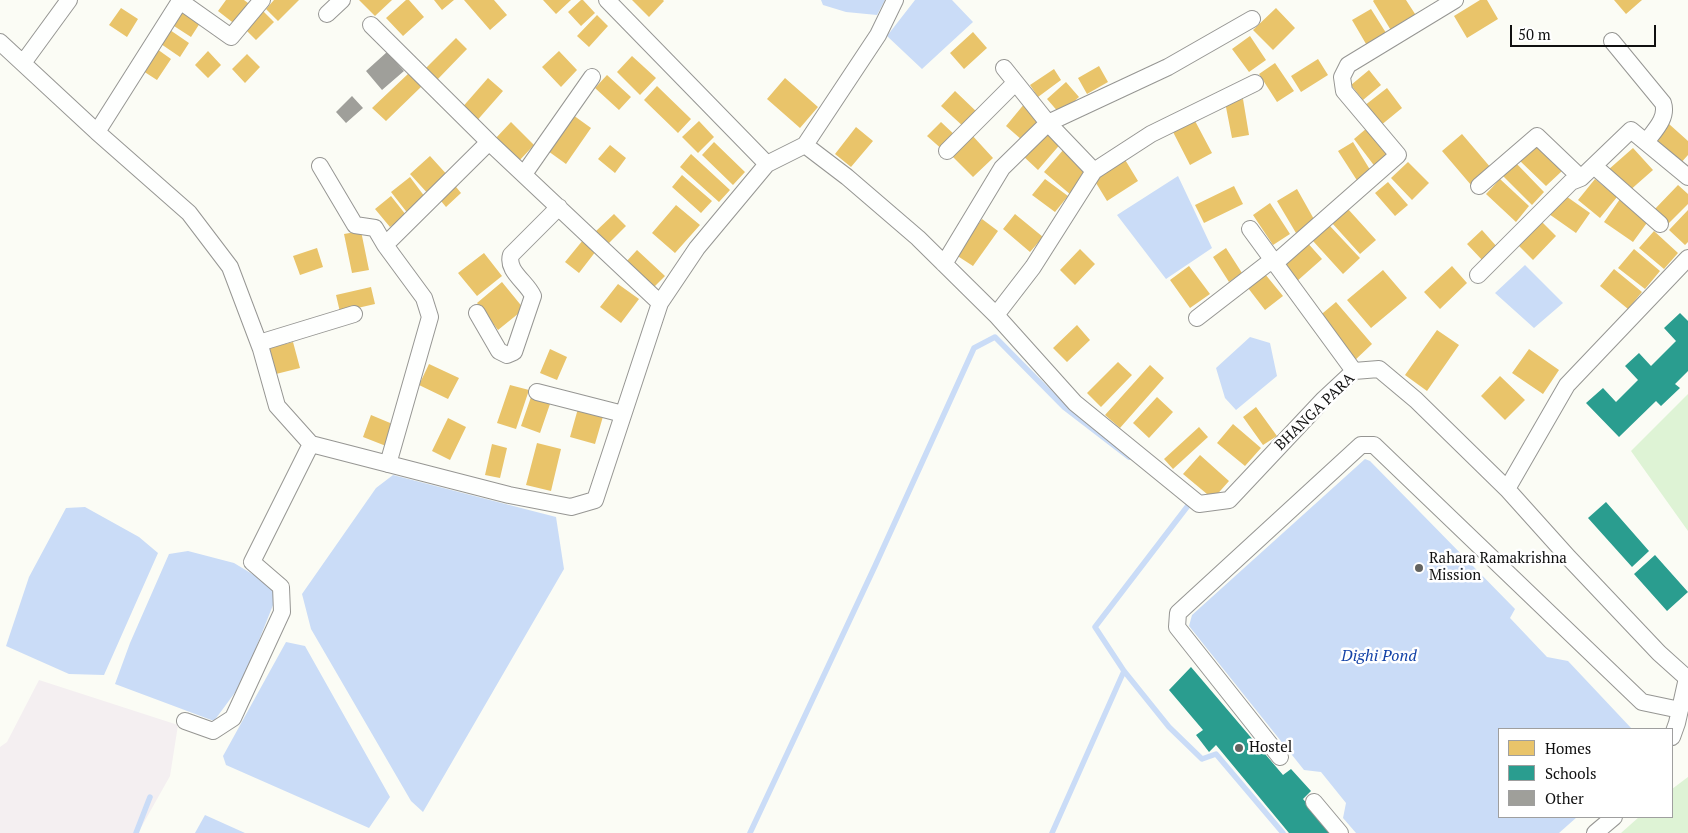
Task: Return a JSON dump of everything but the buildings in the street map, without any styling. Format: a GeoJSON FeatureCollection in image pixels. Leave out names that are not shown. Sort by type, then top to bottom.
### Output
{"type":"FeatureCollection","features":[{"type":"Feature","properties":{"kind":"street"},"geometry":{"type":"LineString","coordinates":[[23,64],[69,0]]}},
{"type":"Feature","properties":{"kind":"street"},"geometry":{"type":"LineString","coordinates":[[98,132],[180,0],[231,37],[262,0]]}},
{"type":"Feature","properties":{"kind":"street"},"geometry":{"type":"LineString","coordinates":[[327,14],[342,0]]}},
{"type":"Feature","properties":{"kind":"street"},"geometry":{"type":"LineString","coordinates":[[607,0],[767,164]]}},
{"type":"Feature","properties":{"kind":"street"},"geometry":{"type":"LineString","coordinates":[[0,42],[189,213],[230,268],[259,343],[277,406],[312,444],[509,495],[571,507],[595,500],[660,303],[697,248],[767,164],[805,145],[878,35],[895,0]]}},
{"type":"Feature","properties":{"kind":"street"},"geometry":{"type":"LineString","coordinates":[[1197,318],[1273,262],[1398,155],[1344,91],[1342,77],[1348,65],[1455,0]]}},
{"type":"Feature","properties":{"kind":"street"},"geometry":{"type":"LineString","coordinates":[[944,264],[1002,168],[1048,123],[1168,67],[1252,19]]}},
{"type":"Feature","properties":{"kind":"street"},"geometry":{"type":"LineString","coordinates":[[371,24],[489,142],[660,303]]}},
{"type":"Feature","properties":{"kind":"street"},"geometry":{"type":"LineString","coordinates":[[1612,41],[1665,109],[1663,117],[1646,142]]}},
{"type":"Feature","properties":{"kind":"street"},"geometry":{"type":"LineString","coordinates":[[1004,68],[1048,123],[1094,171]]}},
{"type":"Feature","properties":{"kind":"street"},"geometry":{"type":"LineString","coordinates":[[524,174],[592,77]]}},
{"type":"Feature","properties":{"kind":"street"},"geometry":{"type":"LineString","coordinates":[[947,150],[1015,83]]}},
{"type":"Feature","properties":{"kind":"street"},"geometry":{"type":"LineString","coordinates":[[996,315],[1033,267],[1094,171],[1151,134],[1255,83]]}},
{"type":"Feature","properties":{"kind":"street"},"geometry":{"type":"LineString","coordinates":[[1478,275],[1571,182],[1581,178],[1631,130],[1688,177]]}},
{"type":"Feature","properties":{"kind":"street"},"geometry":{"type":"LineString","coordinates":[[1479,186],[1537,136],[1581,178]]}},
{"type":"Feature","properties":{"kind":"street"},"geometry":{"type":"LineString","coordinates":[[385,245],[489,142]]}},
{"type":"Feature","properties":{"kind":"street","name":"BHANGA PARA"},"geometry":{"type":"LineString","coordinates":[[805,145],[847,177],[918,238],[996,315],[1074,403],[1199,504],[1229,500],[1324,399],[1354,371],[1379,369],[1416,400],[1507,490],[1659,653],[1687,678]]}},
{"type":"Feature","properties":{"kind":"street"},"geometry":{"type":"LineString","coordinates":[[320,166],[355,225],[375,228],[385,245],[424,298],[430,317],[388,464]]}},
{"type":"Feature","properties":{"kind":"street"},"geometry":{"type":"LineString","coordinates":[[1594,166],[1660,224]]}},
{"type":"Feature","properties":{"kind":"street"},"geometry":{"type":"LineString","coordinates":[[477,313],[500,351],[507,355],[514,352],[533,296],[531,290],[511,267],[509,261],[511,255],[559,207]]}},
{"type":"Feature","properties":{"kind":"street"},"geometry":{"type":"LineString","coordinates":[[1250,229],[1354,371]]}},
{"type":"Feature","properties":{"kind":"street"},"geometry":{"type":"LineString","coordinates":[[1507,490],[1567,385],[1688,258]]}},
{"type":"Feature","properties":{"kind":"street"},"geometry":{"type":"LineString","coordinates":[[259,343],[354,314]]}},
{"type":"Feature","properties":{"kind":"street"},"geometry":{"type":"LineString","coordinates":[[537,392],[623,414]]}},
{"type":"Feature","properties":{"kind":"street"},"geometry":{"type":"LineString","coordinates":[[185,721],[213,731],[233,718],[282,612],[281,587],[252,562],[312,444]]}},
{"type":"Feature","properties":{"kind":"street"},"geometry":{"type":"LineString","coordinates":[[1280,757],[1177,627],[1178,613],[1361,445],[1374,445],[1642,702],[1680,710]]}},
{"type":"Feature","properties":{"kind":"street"},"geometry":{"type":"LineString","coordinates":[[1673,735],[1678,723],[1687,678]]}},
{"type":"Feature","properties":{"kind":"street"},"geometry":{"type":"LineString","coordinates":[[1314,802],[1340,833]]}},
{"type":"Feature","properties":{"kind":"street"},"geometry":{"type":"LineString","coordinates":[[1595,833],[1613,818]]}},
{"type":"Feature","properties":{"kind":"shaded area"},"geometry":{"type":"Polygon","coordinates":[[[39,680],[178,725],[170,776],[138,833],[0,833],[0,747],[7,742],[39,680]]]}},
{"type":"Feature","properties":{"kind":"green space"},"geometry":{"type":"Polygon","coordinates":[[[1688,394],[1688,531],[1631,451],[1688,394]]]}},
{"type":"Feature","properties":{"kind":"green space"},"geometry":{"type":"Polygon","coordinates":[[[1688,777],[1688,833],[1621,833],[1638,818],[1673,818],[1673,788],[1688,777]]]}},
{"type":"Feature","properties":{"kind":"water"},"geometry":{"type":"Polygon","coordinates":[[[821,0],[885,0],[877,15],[846,12],[823,5],[821,0]]]}},
{"type":"Feature","properties":{"kind":"water"},"geometry":{"type":"Polygon","coordinates":[[[915,0],[952,0],[973,22],[922,69],[887,36],[915,0]]]}},
{"type":"Feature","properties":{"kind":"water"},"geometry":{"type":"Polygon","coordinates":[[[1178,176],[1212,248],[1166,279],[1117,215],[1178,176]]]}},
{"type":"Feature","properties":{"kind":"water"},"geometry":{"type":"Polygon","coordinates":[[[1525,265],[1563,303],[1534,328],[1495,293],[1525,265]]]}},
{"type":"Feature","properties":{"kind":"water"},"geometry":{"type":"Polygon","coordinates":[[[1250,337],[1270,343],[1277,376],[1236,410],[1225,398],[1216,368],[1250,337]]]}},
{"type":"Feature","properties":{"kind":"water","name":"Dighi Pond"},"geometry":{"type":"Polygon","coordinates":[[[1365,459],[1370,461],[1515,609],[1510,618],[1547,657],[1568,661],[1631,728],[1498,728],[1498,818],[1576,818],[1559,833],[1356,833],[1343,818],[1346,803],[1321,772],[1304,770],[1189,626],[1192,615],[1365,459]]]}},
{"type":"Feature","properties":{"kind":"water"},"geometry":{"type":"Polygon","coordinates":[[[393,475],[556,517],[564,569],[423,812],[411,801],[311,629],[302,594],[376,488],[393,475]]]}},
{"type":"Feature","properties":{"kind":"water"},"geometry":{"type":"Polygon","coordinates":[[[85,507],[139,537],[158,553],[104,675],[69,674],[6,646],[29,577],[66,508],[85,507]]]}},
{"type":"Feature","properties":{"kind":"water"},"geometry":{"type":"Polygon","coordinates":[[[188,551],[234,563],[279,590],[242,683],[214,721],[115,684],[130,643],[169,554],[188,551]]]}},
{"type":"Feature","properties":{"kind":"water"},"geometry":{"type":"Polygon","coordinates":[[[286,642],[305,646],[390,797],[369,828],[226,765],[223,756],[286,642]]]}},
{"type":"Feature","properties":{"kind":"water"},"geometry":{"type":"Polygon","coordinates":[[[205,815],[245,833],[195,833],[205,815]]]}},
{"type":"Feature","properties":{"kind":"waterway"},"geometry":{"type":"LineString","coordinates":[[750,833],[875,566],[974,348],[995,337],[1064,407],[1129,457]]}},
{"type":"Feature","properties":{"kind":"waterway"},"geometry":{"type":"LineString","coordinates":[[1187,500],[1190,503],[1095,627],[1124,671],[1169,727],[1202,759],[1216,754],[1283,833]]}},
{"type":"Feature","properties":{"kind":"waterway"},"geometry":{"type":"LineString","coordinates":[[1052,833],[1124,671]]}},
{"type":"Feature","properties":{"kind":"waterway"},"geometry":{"type":"LineString","coordinates":[[136,833],[150,797]]}},
{"type":"Feature","properties":{"kind":"place","name":"Rahara Ramakrishna Mission"},"geometry":{"type":"Point","coordinates":[1419,568]}},
{"type":"Feature","properties":{"kind":"place","name":"Hostel"},"geometry":{"type":"Point","coordinates":[1239,748]}}]}
